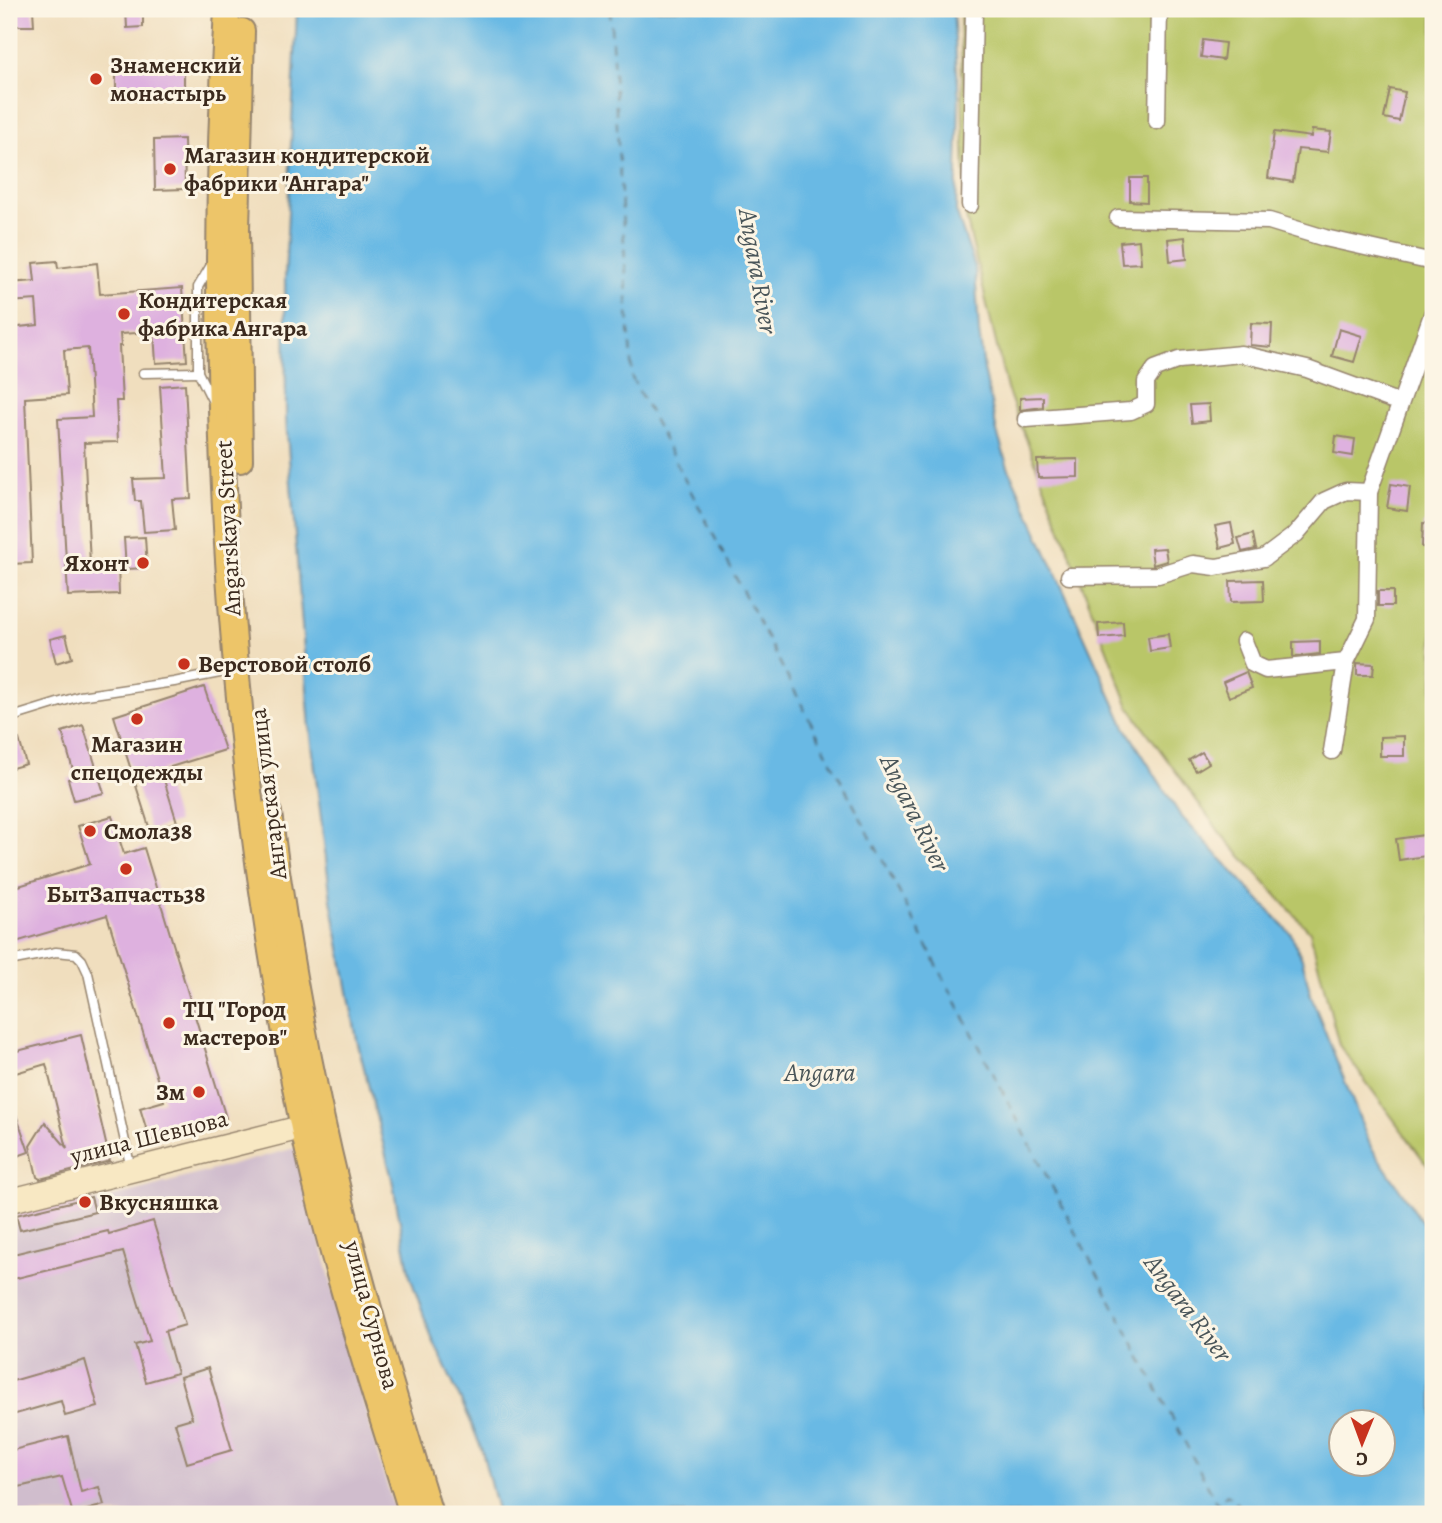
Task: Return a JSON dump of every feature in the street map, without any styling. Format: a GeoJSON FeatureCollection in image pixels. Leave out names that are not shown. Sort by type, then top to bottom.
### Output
{"type":"FeatureCollection","features":[{"type":"Feature","properties":{"kind":"main road","name":"Angarskaya Street"},"geometry":{"type":"LineString","coordinates":[[227,9],[218,254],[224,485],[237,670],[264,914],[312,1121]]}},
{"type":"Feature","properties":{"kind":"main road","name":"Ангарская улица"},"geometry":{"type":"LineString","coordinates":[[243,9],[237,229],[241,495],[265,784],[312,1121]]}},
{"type":"Feature","properties":{"kind":"main road","name":"улица Шевцова"},"geometry":{"type":"LineString","coordinates":[[9,1200],[312,1121]]}},
{"type":"Feature","properties":{"kind":"main road","name":"улица Сурнова"},"geometry":{"type":"LineString","coordinates":[[312,1121],[360,1348],[412,1514]]}},
{"type":"Feature","properties":{"kind":"main road","name":"улица Сурнова"},"geometry":{"type":"LineString","coordinates":[[312,1121],[430,1514]]}},
{"type":"Feature","properties":{"kind":"street"},"geometry":{"type":"LineString","coordinates":[[970,205],[974,9]]}},
{"type":"Feature","properties":{"kind":"street"},"geometry":{"type":"LineString","coordinates":[[1157,121],[1159,9]]}},
{"type":"Feature","properties":{"kind":"street"},"geometry":{"type":"LineString","coordinates":[[1118,218],[1269,221],[1325,238],[1433,261]]}},
{"type":"Feature","properties":{"kind":"street"},"geometry":{"type":"LineString","coordinates":[[1332,751],[1346,662],[1367,619],[1369,492],[1433,312]]}},
{"type":"Feature","properties":{"kind":"street"},"geometry":{"type":"LineString","coordinates":[[1026,419],[1131,411],[1146,404],[1146,382],[1155,369],[1179,360],[1241,354],[1307,369],[1400,403]]}},
{"type":"Feature","properties":{"kind":"street"},"geometry":{"type":"LineString","coordinates":[[1069,576],[1158,575],[1193,564],[1216,567],[1264,558],[1296,534],[1324,501],[1346,491],[1369,492]]}},
{"type":"Feature","properties":{"kind":"street"},"geometry":{"type":"LineString","coordinates":[[1244,641],[1253,664],[1266,670],[1346,662]]}},
{"type":"Feature","properties":{"kind":"lane"},"geometry":{"type":"LineString","coordinates":[[218,254],[198,287],[198,372],[222,418]]}},
{"type":"Feature","properties":{"kind":"lane"},"geometry":{"type":"LineString","coordinates":[[143,373],[198,372]]}},
{"type":"Feature","properties":{"kind":"lane"},"geometry":{"type":"LineString","coordinates":[[9,718],[80,696],[237,670]]}},
{"type":"Feature","properties":{"kind":"lane"},"geometry":{"type":"LineString","coordinates":[[9,961],[56,952],[76,954],[82,960],[88,973],[131,1169]]}},
{"type":"Feature","properties":{"kind":"shaded area"},"geometry":{"type":"Polygon","coordinates":[[[295,1148],[378,1457],[396,1514],[9,1514],[9,1225],[295,1148]]]}},
{"type":"Feature","properties":{"kind":"green space"},"geometry":{"type":"Polygon","coordinates":[[[960,9],[1433,9],[1433,1173],[1339,1045],[1310,932],[1221,834],[1129,707],[1007,389],[966,217],[960,9]]]}},
{"type":"Feature","properties":{"kind":"water","name":"Angara"},"geometry":{"type":"Polygon","coordinates":[[[297,9],[953,9],[959,100],[956,211],[975,267],[984,369],[997,432],[1008,467],[1125,727],[1180,815],[1291,934],[1302,959],[1311,996],[1371,1147],[1433,1238],[1433,1514],[498,1514],[482,1451],[431,1336],[410,1276],[392,1179],[357,1040],[331,900],[310,728],[286,420],[285,279],[297,9]]]}},
{"type":"Feature","properties":{"kind":"building"},"geometry":{"type":"Polygon","coordinates":[[[9,9],[33,9],[34,26],[9,26],[9,9]]]}},
{"type":"Feature","properties":{"kind":"building"},"geometry":{"type":"Polygon","coordinates":[[[126,9],[143,9],[143,27],[127,28],[126,9]]]}},
{"type":"Feature","properties":{"kind":"building"},"geometry":{"type":"Polygon","coordinates":[[[1203,40],[1225,43],[1223,60],[1201,57],[1203,40]]]}},
{"type":"Feature","properties":{"kind":"building"},"geometry":{"type":"Polygon","coordinates":[[[116,66],[184,66],[184,92],[116,92],[116,66]]]}},
{"type":"Feature","properties":{"kind":"building"},"geometry":{"type":"Polygon","coordinates":[[[1390,89],[1405,92],[1399,121],[1384,118],[1390,89]]]}},
{"type":"Feature","properties":{"kind":"building"},"geometry":{"type":"Polygon","coordinates":[[[1312,130],[1331,132],[1328,152],[1298,149],[1293,182],[1268,178],[1274,132],[1311,137],[1312,130]]]}},
{"type":"Feature","properties":{"kind":"building"},"geometry":{"type":"Polygon","coordinates":[[[184,139],[185,189],[155,190],[154,140],[184,139]]]}},
{"type":"Feature","properties":{"kind":"building"},"geometry":{"type":"Polygon","coordinates":[[[1130,178],[1147,178],[1147,202],[1130,201],[1130,178]]]}},
{"type":"Feature","properties":{"kind":"building"},"geometry":{"type":"Polygon","coordinates":[[[1185,237],[1187,259],[1170,261],[1168,239],[1185,237]]]}},
{"type":"Feature","properties":{"kind":"building"},"geometry":{"type":"Polygon","coordinates":[[[1139,240],[1141,263],[1122,264],[1120,242],[1139,240]]]}},
{"type":"Feature","properties":{"kind":"building"},"geometry":{"type":"Polygon","coordinates":[[[57,261],[58,268],[97,263],[100,294],[182,288],[187,361],[156,363],[154,332],[120,334],[122,401],[116,401],[118,442],[84,443],[90,564],[118,563],[119,594],[68,596],[58,419],[92,417],[88,348],[64,350],[67,395],[25,398],[32,563],[9,564],[9,328],[38,325],[36,300],[9,302],[9,283],[35,281],[33,263],[57,261]]]}},
{"type":"Feature","properties":{"kind":"building"},"geometry":{"type":"Polygon","coordinates":[[[1251,323],[1272,324],[1271,347],[1250,345],[1251,323]]]}},
{"type":"Feature","properties":{"kind":"building"},"geometry":{"type":"Polygon","coordinates":[[[1339,329],[1362,336],[1354,362],[1332,356],[1339,329]]]}},
{"type":"Feature","properties":{"kind":"building"},"geometry":{"type":"Polygon","coordinates":[[[185,384],[191,498],[172,499],[175,530],[144,532],[141,501],[135,501],[133,479],[166,478],[160,386],[185,384]]]}},
{"type":"Feature","properties":{"kind":"building"},"geometry":{"type":"Polygon","coordinates":[[[1043,397],[1043,407],[1020,410],[1020,398],[1043,397]]]}},
{"type":"Feature","properties":{"kind":"building"},"geometry":{"type":"Polygon","coordinates":[[[1209,404],[1210,421],[1192,423],[1190,405],[1209,404]]]}},
{"type":"Feature","properties":{"kind":"building"},"geometry":{"type":"Polygon","coordinates":[[[1336,436],[1355,439],[1353,456],[1334,453],[1336,436]]]}},
{"type":"Feature","properties":{"kind":"building"},"geometry":{"type":"Polygon","coordinates":[[[1078,459],[1078,477],[1038,478],[1037,460],[1078,459]]]}},
{"type":"Feature","properties":{"kind":"building"},"geometry":{"type":"Polygon","coordinates":[[[1391,484],[1410,487],[1407,511],[1387,508],[1391,484]]]}},
{"type":"Feature","properties":{"kind":"building"},"geometry":{"type":"Polygon","coordinates":[[[1231,523],[1235,544],[1220,548],[1215,526],[1231,523]]]}},
{"type":"Feature","properties":{"kind":"building"},"geometry":{"type":"Polygon","coordinates":[[[1423,523],[1433,524],[1433,548],[1422,547],[1423,523]]]}},
{"type":"Feature","properties":{"kind":"building"},"geometry":{"type":"Polygon","coordinates":[[[1253,534],[1256,549],[1242,552],[1238,538],[1253,534]]]}},
{"type":"Feature","properties":{"kind":"building"},"geometry":{"type":"Polygon","coordinates":[[[145,537],[147,568],[126,569],[124,538],[145,537]]]}},
{"type":"Feature","properties":{"kind":"building"},"geometry":{"type":"Polygon","coordinates":[[[1165,548],[1167,561],[1153,565],[1151,549],[1165,548]]]}},
{"type":"Feature","properties":{"kind":"building"},"geometry":{"type":"Polygon","coordinates":[[[1263,580],[1264,601],[1231,602],[1230,581],[1263,580]]]}},
{"type":"Feature","properties":{"kind":"building"},"geometry":{"type":"Polygon","coordinates":[[[1378,591],[1393,591],[1393,606],[1378,606],[1378,591]]]}},
{"type":"Feature","properties":{"kind":"building"},"geometry":{"type":"Polygon","coordinates":[[[1123,622],[1124,636],[1099,638],[1098,624],[1123,622]]]}},
{"type":"Feature","properties":{"kind":"building"},"geometry":{"type":"Polygon","coordinates":[[[1168,634],[1170,648],[1150,651],[1148,637],[1168,634]]]}},
{"type":"Feature","properties":{"kind":"building"},"geometry":{"type":"Polygon","coordinates":[[[66,635],[72,658],[56,663],[50,639],[66,635]]]}},
{"type":"Feature","properties":{"kind":"building"},"geometry":{"type":"Polygon","coordinates":[[[1320,641],[1320,654],[1293,657],[1293,642],[1320,641]]]}},
{"type":"Feature","properties":{"kind":"building"},"geometry":{"type":"Polygon","coordinates":[[[1357,663],[1374,664],[1373,675],[1357,675],[1357,663]]]}},
{"type":"Feature","properties":{"kind":"building"},"geometry":{"type":"Polygon","coordinates":[[[1246,672],[1252,688],[1229,697],[1223,682],[1246,672]]]}},
{"type":"Feature","properties":{"kind":"building"},"geometry":{"type":"Polygon","coordinates":[[[204,687],[225,750],[161,770],[177,822],[150,830],[114,716],[204,687]]]}},
{"type":"Feature","properties":{"kind":"building"},"geometry":{"type":"Polygon","coordinates":[[[83,725],[104,793],[74,800],[68,779],[75,777],[62,732],[83,725]]]}},
{"type":"Feature","properties":{"kind":"building"},"geometry":{"type":"Polygon","coordinates":[[[1404,736],[1404,756],[1380,756],[1380,737],[1404,736]]]}},
{"type":"Feature","properties":{"kind":"building"},"geometry":{"type":"Polygon","coordinates":[[[19,739],[26,764],[9,769],[9,742],[19,739]]]}},
{"type":"Feature","properties":{"kind":"building"},"geometry":{"type":"Polygon","coordinates":[[[1202,752],[1209,763],[1196,771],[1189,760],[1202,752]]]}},
{"type":"Feature","properties":{"kind":"building","name":"ТЦ \"Город мастеров\""},"geometry":{"type":"Polygon","coordinates":[[[112,816],[124,854],[144,848],[226,1118],[150,1141],[140,1108],[164,1101],[107,915],[9,944],[9,889],[90,864],[78,826],[112,816]]]}},
{"type":"Feature","properties":{"kind":"building"},"geometry":{"type":"Polygon","coordinates":[[[1424,835],[1426,856],[1399,860],[1396,839],[1424,835]]]}},
{"type":"Feature","properties":{"kind":"building"},"geometry":{"type":"Polygon","coordinates":[[[81,1035],[110,1161],[40,1179],[37,1177],[30,1146],[45,1122],[67,1148],[46,1064],[9,1075],[9,1053],[81,1035]]]}},
{"type":"Feature","properties":{"kind":"building"},"geometry":{"type":"Polygon","coordinates":[[[9,1100],[29,1152],[9,1159],[9,1100]]]}},
{"type":"Feature","properties":{"kind":"building"},"geometry":{"type":"Polygon","coordinates":[[[91,1197],[95,1212],[20,1230],[16,1215],[91,1197]]]}},
{"type":"Feature","properties":{"kind":"building"},"geometry":{"type":"Polygon","coordinates":[[[153,1221],[185,1325],[165,1331],[177,1373],[146,1382],[135,1345],[150,1341],[123,1252],[9,1280],[9,1255],[108,1231],[109,1234],[153,1221]]]}},
{"type":"Feature","properties":{"kind":"building"},"geometry":{"type":"Polygon","coordinates":[[[85,1360],[98,1407],[65,1416],[61,1401],[9,1416],[9,1382],[85,1360]]]}},
{"type":"Feature","properties":{"kind":"building"},"geometry":{"type":"Polygon","coordinates":[[[208,1368],[232,1450],[187,1463],[175,1423],[192,1418],[180,1377],[208,1368]]]}},
{"type":"Feature","properties":{"kind":"building"},"geometry":{"type":"Polygon","coordinates":[[[68,1436],[81,1492],[99,1487],[104,1505],[73,1514],[62,1477],[14,1488],[9,1466],[9,1451],[68,1436]]]}},
{"type":"Feature","properties":{"kind":"ferry route"},"geometry":{"type":"LineString","coordinates":[[610,9],[632,378],[1217,1504],[1227,1494],[1247,1514]]}},
{"type":"Feature","properties":{"kind":"place","name":"Знаменский монастырь"},"geometry":{"type":"Point","coordinates":[96,79]}},
{"type":"Feature","properties":{"kind":"place","name":"Магазин кондитерской фабрики \"Ангара\""},"geometry":{"type":"Point","coordinates":[170,169]}},
{"type":"Feature","properties":{"kind":"place","name":"Кондитерская фабрика Ангара"},"geometry":{"type":"Point","coordinates":[124,314]}},
{"type":"Feature","properties":{"kind":"place","name":"Яхонт"},"geometry":{"type":"Point","coordinates":[143,563]}},
{"type":"Feature","properties":{"kind":"place","name":"Верстовой столб"},"geometry":{"type":"Point","coordinates":[184,664]}},
{"type":"Feature","properties":{"kind":"place","name":"Магазин спецодежды"},"geometry":{"type":"Point","coordinates":[137,719]}},
{"type":"Feature","properties":{"kind":"place","name":"Смола38"},"geometry":{"type":"Point","coordinates":[90,831]}},
{"type":"Feature","properties":{"kind":"place","name":"БытЗапчасть38"},"geometry":{"type":"Point","coordinates":[126,869]}},
{"type":"Feature","properties":{"kind":"place","name":"ТЦ \"Город мастеров\""},"geometry":{"type":"Point","coordinates":[169,1023]}},
{"type":"Feature","properties":{"kind":"place","name":"Зм"},"geometry":{"type":"Point","coordinates":[199,1092]}},
{"type":"Feature","properties":{"kind":"place","name":"Вкусняшка"},"geometry":{"type":"Point","coordinates":[85,1202]}},
{"type":"Feature","properties":{"kind":"water label","name":"Angara River"},"geometry":{"type":"Point","coordinates":[758,271]}},
{"type":"Feature","properties":{"kind":"water label","name":"Angara River"},"geometry":{"type":"Point","coordinates":[915,813]}},
{"type":"Feature","properties":{"kind":"water label","name":"Angara River"},"geometry":{"type":"Point","coordinates":[1188,1308]}}]}
